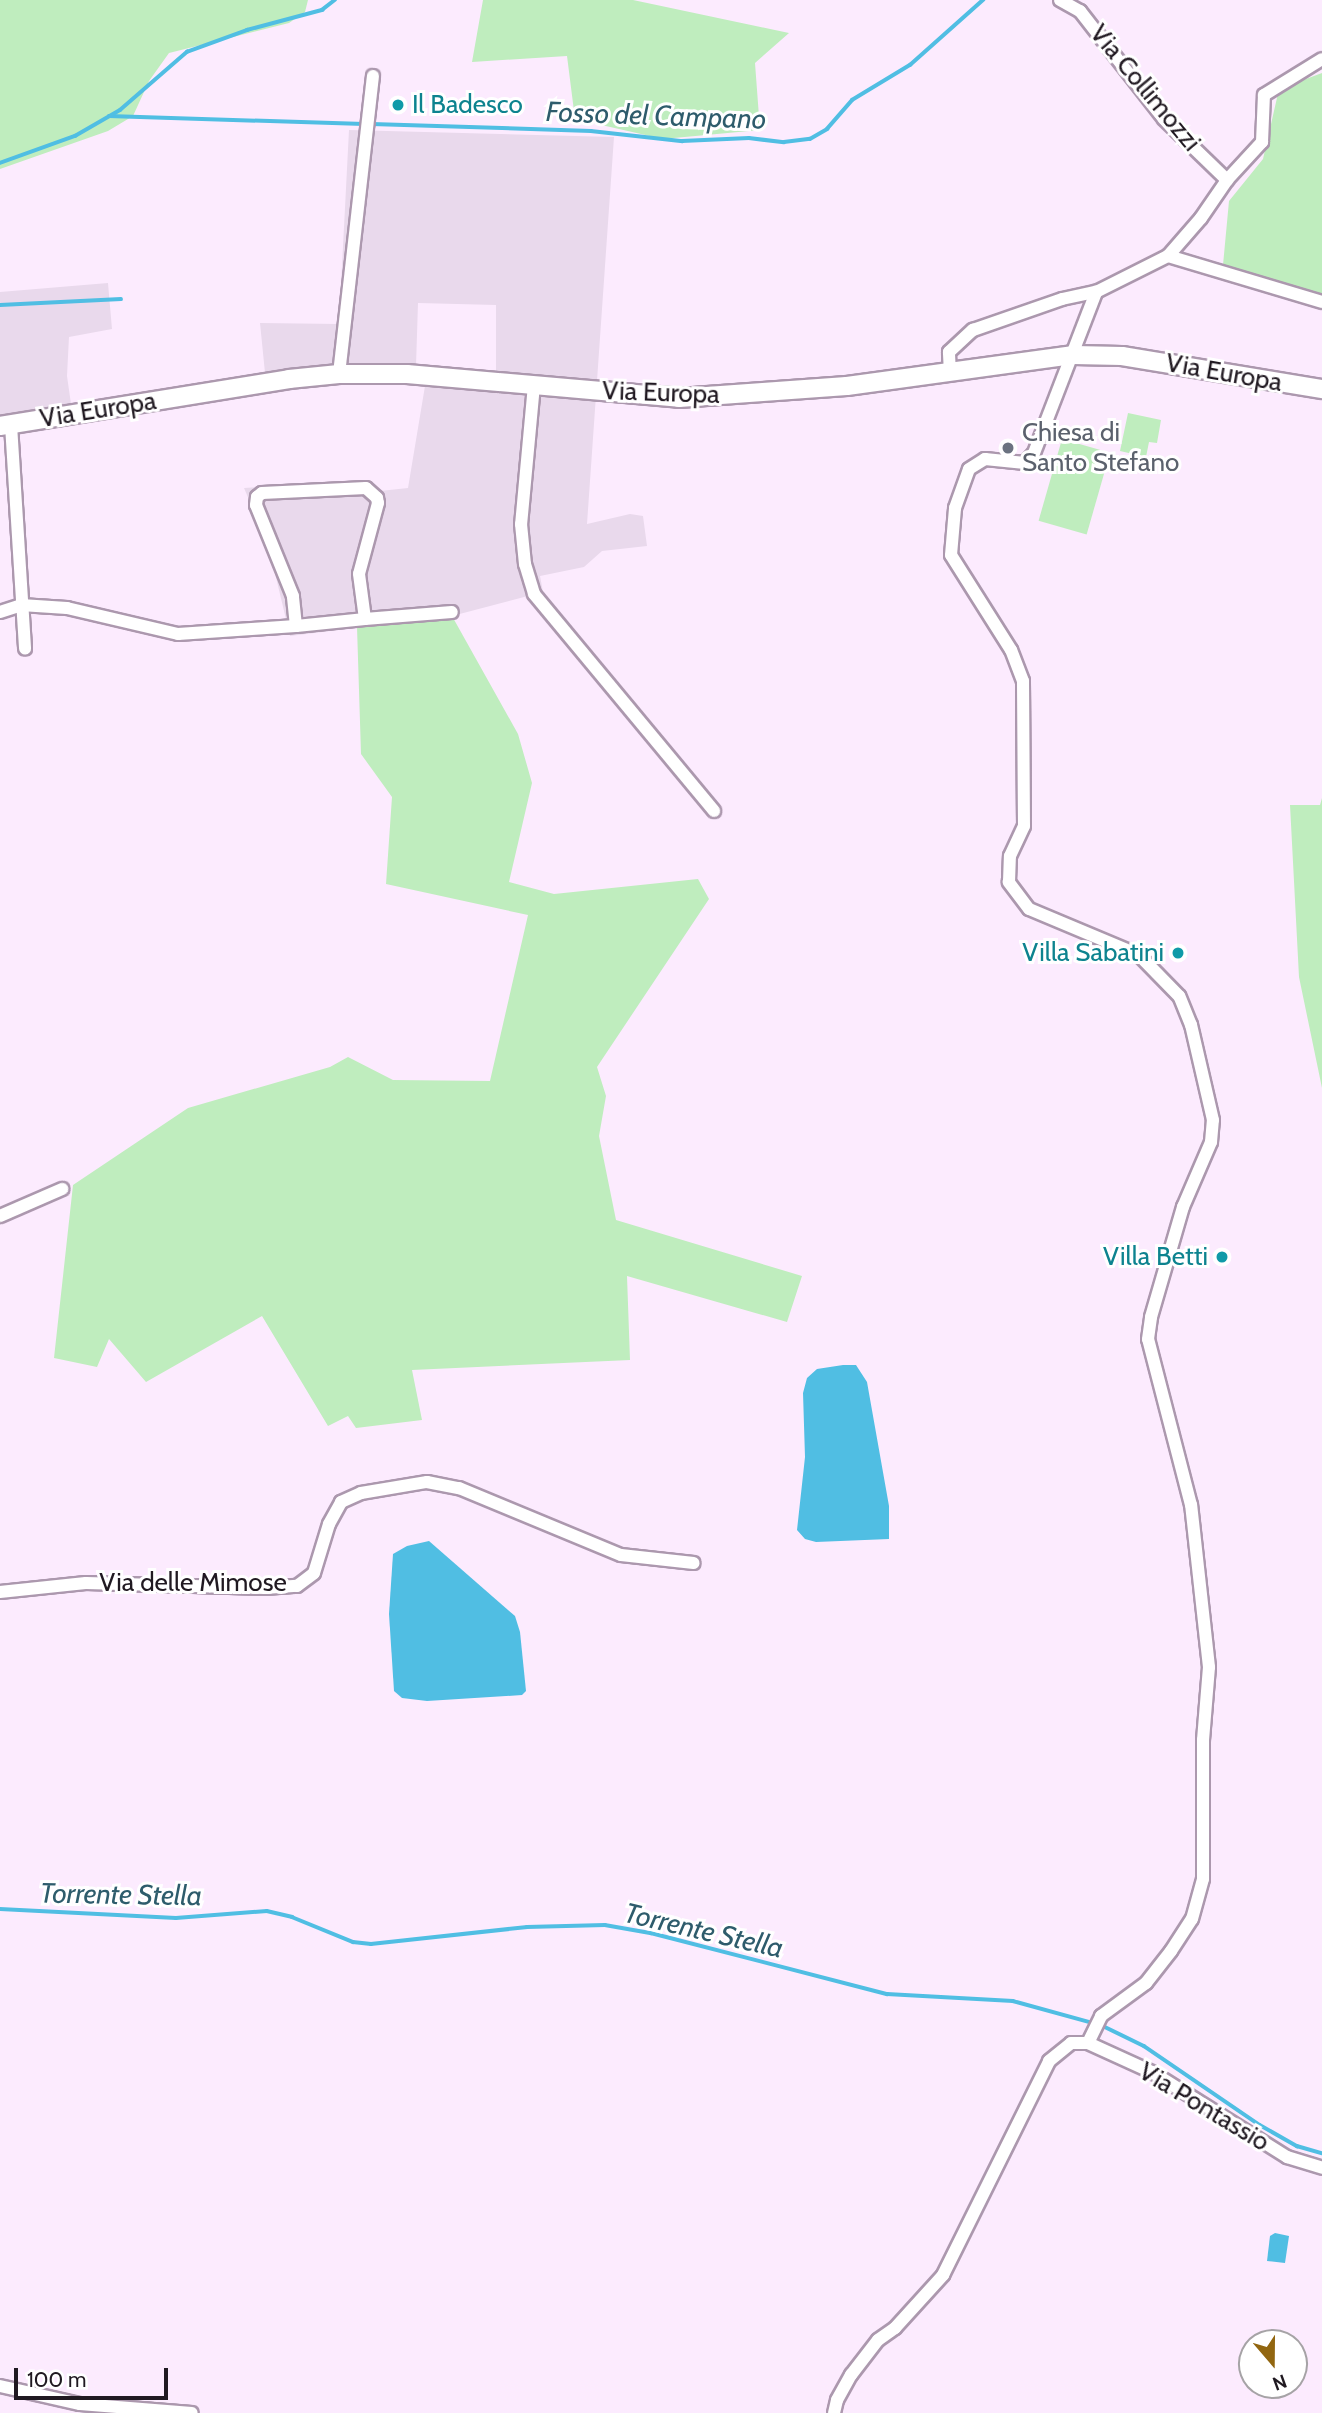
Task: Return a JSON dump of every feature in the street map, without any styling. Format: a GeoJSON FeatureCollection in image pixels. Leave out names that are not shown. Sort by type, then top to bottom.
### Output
{"type":"FeatureCollection","features":[{"type":"Feature","properties":{"kind":"main road","name":"Via Europa"},"geometry":{"type":"LineString","coordinates":[[5,426],[289,379],[339,374],[407,373],[679,398],[834,387],[1074,355],[1122,356],[1322,389]]}},
{"type":"Feature","properties":{"kind":"street","name":"Via Collimozzi"},"geometry":{"type":"LineString","coordinates":[[1060,0],[1080,11],[1164,119],[1227,180]]}},
{"type":"Feature","properties":{"kind":"street"},"geometry":{"type":"LineString","coordinates":[[950,373],[949,352],[973,330],[1062,299],[1096,292],[1168,256],[1201,218],[1227,180],[1262,142],[1264,95],[1322,59]]}},
{"type":"Feature","properties":{"kind":"street"},"geometry":{"type":"LineString","coordinates":[[339,374],[373,76]]}},
{"type":"Feature","properties":{"kind":"street"},"geometry":{"type":"LineString","coordinates":[[1168,256],[1322,302]]}},
{"type":"Feature","properties":{"kind":"street"},"geometry":{"type":"LineString","coordinates":[[834,2413],[851,2375],[878,2340],[895,2328],[943,2274],[1049,2061],[1071,2043],[1090,2038],[1101,2016],[1127,1999],[1158,1969],[1192,1919],[1203,1879],[1203,1740],[1209,1667],[1191,1505],[1148,1339],[1151,1317],[1183,1207],[1214,1131],[1209,1096],[1191,1025],[1178,996],[1139,955],[1029,909],[1009,882],[1010,856],[1024,826],[1023,681],[1011,650],[951,555],[955,508],[965,477],[976,462],[995,458],[1019,464],[1025,463],[1034,453],[1074,355],[1096,292]]}},
{"type":"Feature","properties":{"kind":"street"},"geometry":{"type":"LineString","coordinates":[[534,385],[521,524],[525,564],[534,594],[713,811]]}},
{"type":"Feature","properties":{"kind":"street"},"geometry":{"type":"LineString","coordinates":[[5,426],[25,649]]}},
{"type":"Feature","properties":{"kind":"street"},"geometry":{"type":"LineString","coordinates":[[296,626],[293,596],[256,505],[257,497],[262,493],[359,487],[366,488],[377,498],[359,574],[365,619]]}},
{"type":"Feature","properties":{"kind":"street"},"geometry":{"type":"LineString","coordinates":[[0,612],[21,605],[66,608],[178,634],[452,612]]}},
{"type":"Feature","properties":{"kind":"street"},"geometry":{"type":"LineString","coordinates":[[0,1216],[62,1189]]}},
{"type":"Feature","properties":{"kind":"street","name":"Via delle Mimose"},"geometry":{"type":"LineString","coordinates":[[0,1592],[86,1583],[265,1588],[297,1586],[314,1573],[329,1524],[341,1502],[361,1493],[427,1482],[459,1488],[621,1555],[694,1563]]}},
{"type":"Feature","properties":{"kind":"street","name":"Via Pontassio"},"geometry":{"type":"LineString","coordinates":[[1090,2038],[1152,2072],[1287,2157],[1322,2168]]}},
{"type":"Feature","properties":{"kind":"street"},"geometry":{"type":"LineString","coordinates":[[0,2386],[80,2404],[192,2413]]}},
{"type":"Feature","properties":{"kind":"shaded area"},"geometry":{"type":"Polygon","coordinates":[[[349,130],[614,137],[587,524],[630,514],[643,516],[647,546],[602,551],[584,567],[540,576],[543,592],[452,616],[290,636],[268,544],[244,488],[371,481],[380,491],[408,488],[428,368],[496,371],[496,305],[418,303],[416,366],[265,373],[260,323],[339,324],[349,130]]]}},
{"type":"Feature","properties":{"kind":"shaded area"},"geometry":{"type":"Polygon","coordinates":[[[108,283],[112,329],[69,337],[67,376],[71,404],[0,415],[0,292],[108,283]]]}},
{"type":"Feature","properties":{"kind":"green space"},"geometry":{"type":"Polygon","coordinates":[[[0,0],[308,0],[305,12],[289,23],[169,53],[149,81],[133,116],[108,131],[0,169],[0,0]]]}},
{"type":"Feature","properties":{"kind":"green space"},"geometry":{"type":"Polygon","coordinates":[[[483,0],[633,0],[789,33],[755,63],[760,130],[663,139],[575,119],[567,56],[472,62],[483,0]]]}},
{"type":"Feature","properties":{"kind":"green space"},"geometry":{"type":"Polygon","coordinates":[[[1322,73],[1322,297],[1223,265],[1229,201],[1263,159],[1279,89],[1322,73]]]}},
{"type":"Feature","properties":{"kind":"green space"},"geometry":{"type":"Polygon","coordinates":[[[1128,413],[1161,420],[1157,443],[1149,442],[1146,457],[1120,451],[1128,413]]]}},
{"type":"Feature","properties":{"kind":"green space"},"geometry":{"type":"Polygon","coordinates":[[[1062,439],[1110,453],[1087,534],[1039,521],[1062,439]]]}},
{"type":"Feature","properties":{"kind":"green space"},"geometry":{"type":"Polygon","coordinates":[[[452,616],[518,734],[532,783],[509,882],[554,894],[698,879],[709,899],[597,1067],[606,1096],[599,1136],[616,1220],[802,1276],[787,1322],[627,1276],[630,1360],[412,1370],[422,1420],[356,1428],[348,1416],[328,1426],[262,1316],[146,1382],[109,1339],[97,1367],[54,1358],[73,1185],[188,1108],[330,1067],[348,1057],[393,1080],[490,1081],[528,915],[386,884],[392,797],[361,754],[357,627],[452,616]]]}},
{"type":"Feature","properties":{"kind":"green space"},"geometry":{"type":"Polygon","coordinates":[[[1322,798],[1322,1088],[1299,977],[1290,805],[1320,805],[1322,798]]]}},
{"type":"Feature","properties":{"kind":"water"},"geometry":{"type":"Polygon","coordinates":[[[856,1365],[867,1382],[889,1506],[889,1539],[816,1542],[805,1539],[797,1530],[805,1457],[803,1393],[807,1378],[817,1369],[856,1365]]]}},
{"type":"Feature","properties":{"kind":"water"},"geometry":{"type":"Polygon","coordinates":[[[429,1541],[515,1616],[520,1632],[526,1691],[522,1695],[427,1701],[402,1698],[394,1691],[389,1614],[393,1554],[407,1546],[429,1541]]]}},
{"type":"Feature","properties":{"kind":"water"},"geometry":{"type":"Polygon","coordinates":[[[1275,2233],[1289,2236],[1285,2263],[1267,2261],[1270,2236],[1275,2233]]]}},
{"type":"Feature","properties":{"kind":"waterway"},"geometry":{"type":"LineString","coordinates":[[0,163],[75,136],[120,110],[187,52],[247,30],[322,10],[335,0]]}},
{"type":"Feature","properties":{"kind":"waterway","name":"Fosso del Campano"},"geometry":{"type":"LineString","coordinates":[[372,124],[591,131],[682,141],[749,138],[784,142],[810,139],[827,129],[852,100],[910,65],[983,0]]}},
{"type":"Feature","properties":{"kind":"waterway","name":"Fosso del Campano"},"geometry":{"type":"LineString","coordinates":[[109,116],[364,124]]}},
{"type":"Feature","properties":{"kind":"waterway"},"geometry":{"type":"LineString","coordinates":[[0,305],[121,299]]}},
{"type":"Feature","properties":{"kind":"waterway","name":"Torrente Stella"},"geometry":{"type":"LineString","coordinates":[[0,1909],[176,1918],[267,1911],[292,1917],[353,1942],[371,1944],[527,1927],[605,1925],[651,1933],[887,1994],[1013,2001],[1093,2023]]}},
{"type":"Feature","properties":{"kind":"waterway","name":"Torrente Stella"},"geometry":{"type":"LineString","coordinates":[[1101,2025],[1144,2046],[1260,2125],[1297,2146],[1322,2153]]}},
{"type":"Feature","properties":{"kind":"place","name":"Il Badesco"},"geometry":{"type":"Point","coordinates":[398,105]}},
{"type":"Feature","properties":{"kind":"place","name":"Chiesa di Santo Stefano"},"geometry":{"type":"Point","coordinates":[1008,448]}},
{"type":"Feature","properties":{"kind":"place","name":"Villa Sabatini"},"geometry":{"type":"Point","coordinates":[1178,953]}},
{"type":"Feature","properties":{"kind":"place","name":"Villa Betti"},"geometry":{"type":"Point","coordinates":[1222,1257]}}]}
